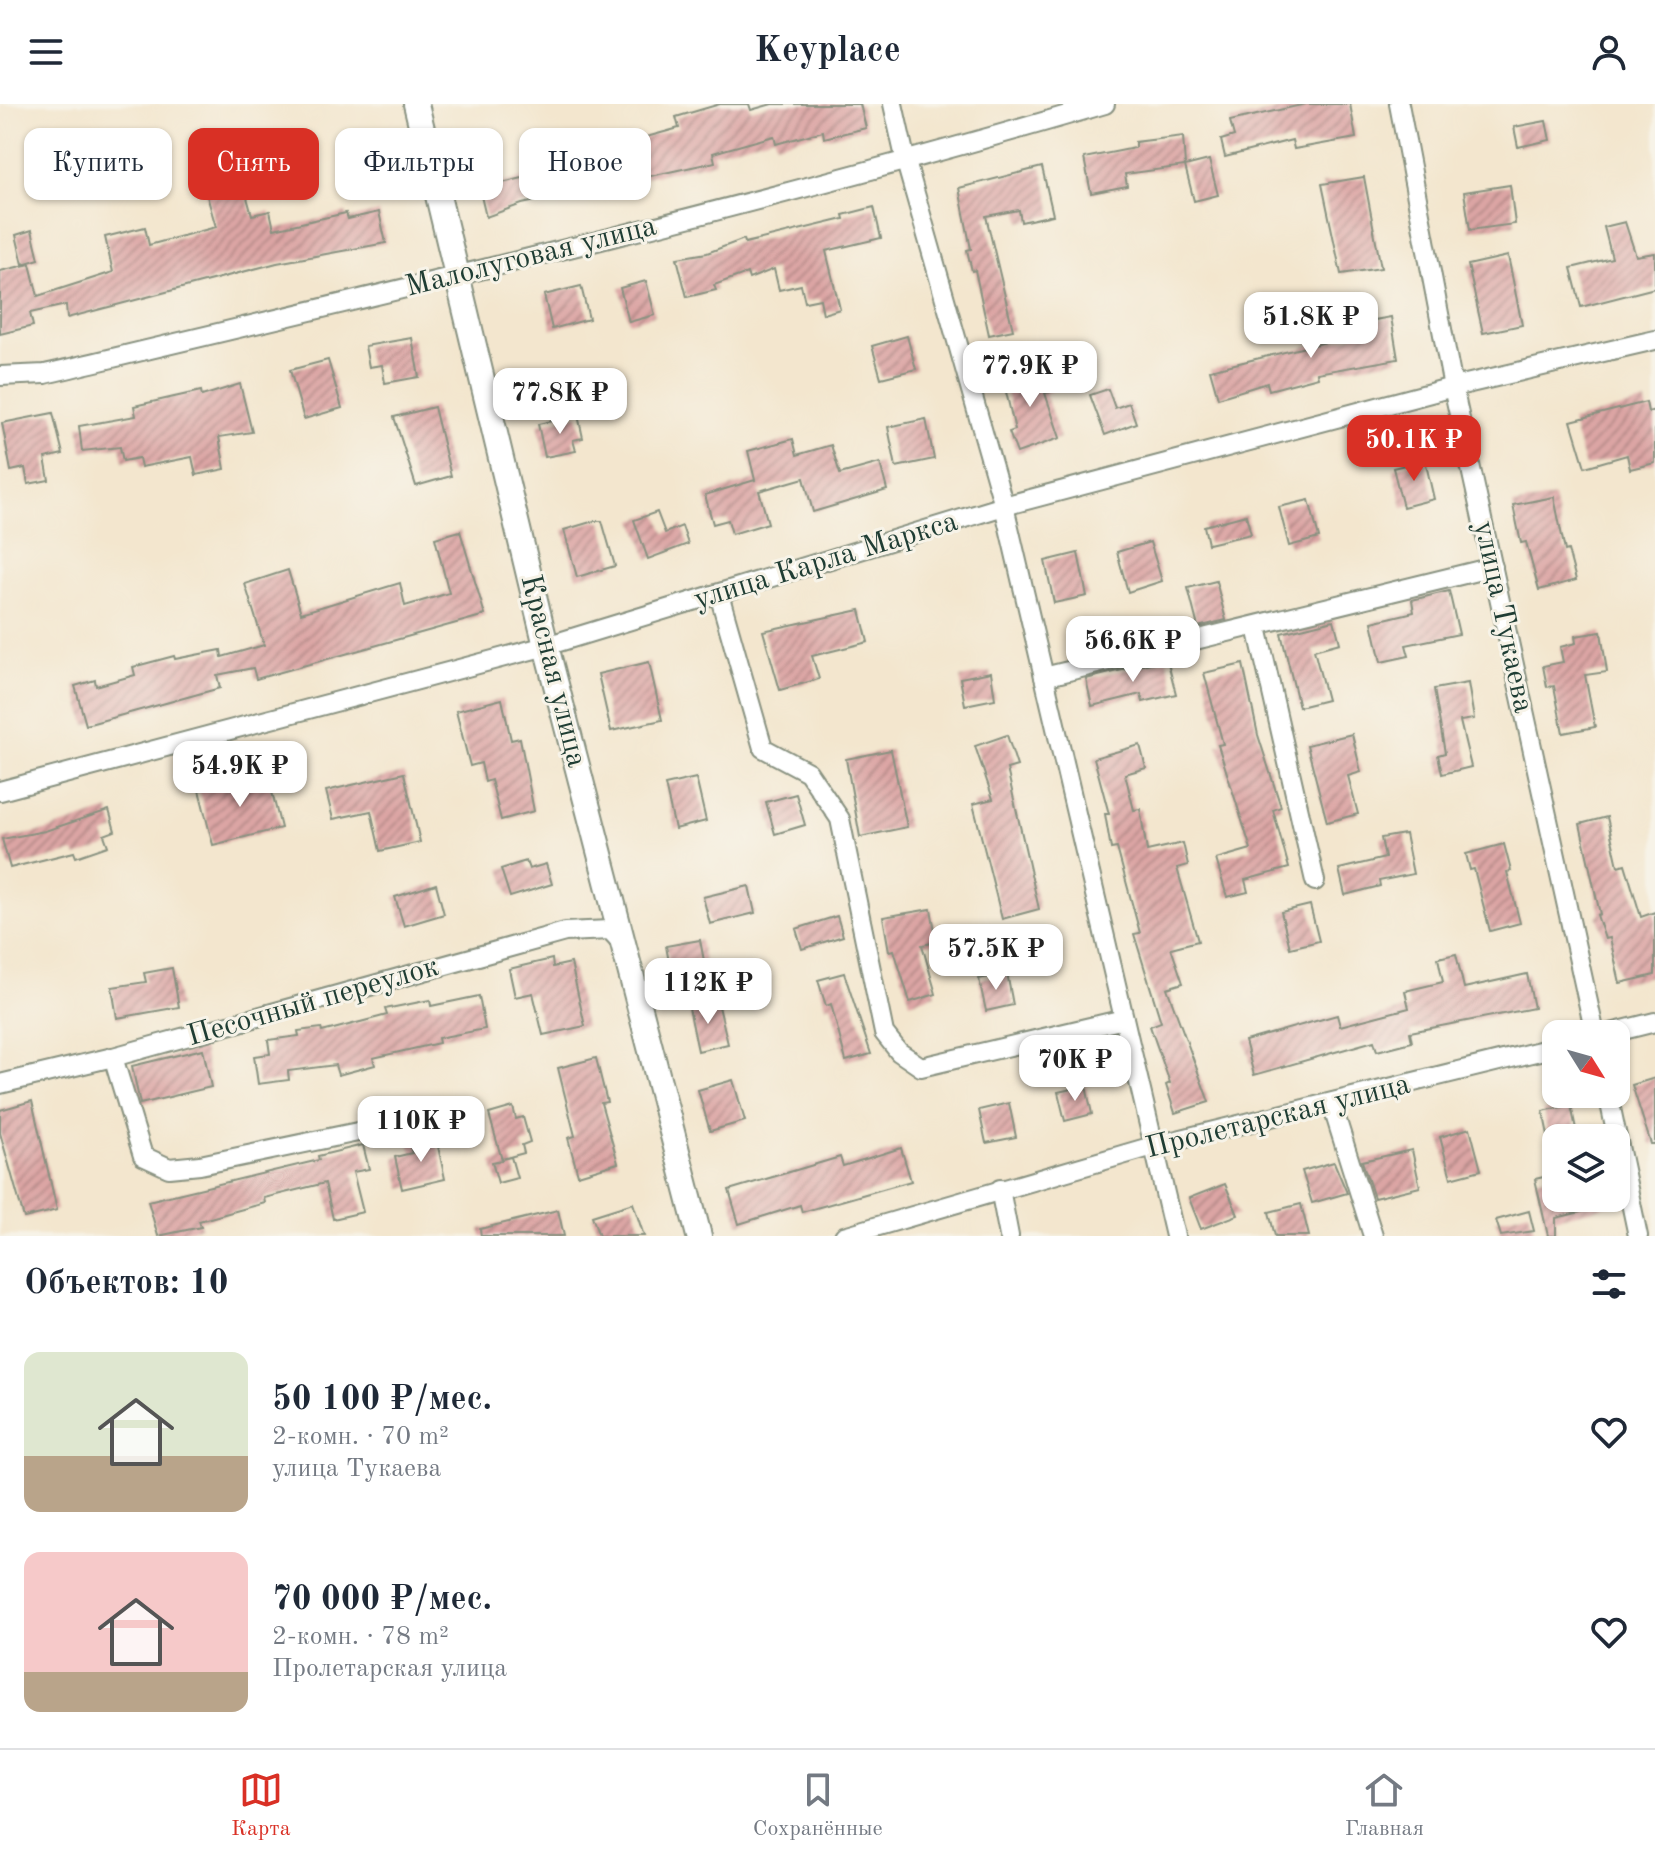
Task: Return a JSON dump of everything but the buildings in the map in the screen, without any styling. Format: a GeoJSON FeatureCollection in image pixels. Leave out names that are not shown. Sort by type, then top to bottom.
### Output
{"type":"FeatureCollection","features":[{"type":"Feature","properties":{"kind":"street","name":"Красная улица"},"geometry":{"type":"LineString","coordinates":[[416,104],[546,646],[699,1236]]}},
{"type":"Feature","properties":{"kind":"street"},"geometry":{"type":"LineString","coordinates":[[893,104],[906,162],[1004,506],[1175,1236]]}},
{"type":"Feature","properties":{"kind":"street","name":"Малолуговая улица"},"geometry":{"type":"LineString","coordinates":[[0,376],[45,374],[458,276],[906,162],[1105,104]]}},
{"type":"Feature","properties":{"kind":"street","name":"улица Тукаева"},"geometry":{"type":"LineString","coordinates":[[1399,104],[1453,387],[1592,1020]]}},
{"type":"Feature","properties":{"kind":"street","name":"улица Карла Маркса"},"geometry":{"type":"LineString","coordinates":[[0,791],[546,646],[1004,506],[1453,387],[1655,340]]}},
{"type":"Feature","properties":{"kind":"street"},"geometry":{"type":"LineString","coordinates":[[1044,677],[1493,567]]}},
{"type":"Feature","properties":{"kind":"street"},"geometry":{"type":"LineString","coordinates":[[719,594],[763,748],[808,772],[840,819],[884,1033],[899,1052],[921,1067],[1124,1019]]}},
{"type":"Feature","properties":{"kind":"street"},"geometry":{"type":"LineString","coordinates":[[1257,627],[1315,881]]}},
{"type":"Feature","properties":{"kind":"street","name":"Песочный переулок"},"geometry":{"type":"LineString","coordinates":[[0,1084],[113,1057],[565,932],[610,930],[622,943]]}},
{"type":"Feature","properties":{"kind":"street"},"geometry":{"type":"LineString","coordinates":[[1630,1028],[1655,1022]]}},
{"type":"Feature","properties":{"kind":"street","name":"Пролетарская улица"},"geometry":{"type":"LineString","coordinates":[[844,1236],[1153,1146],[1332,1105],[1542,1051]]}},
{"type":"Feature","properties":{"kind":"street"},"geometry":{"type":"LineString","coordinates":[[113,1057],[143,1156],[169,1168],[200,1165],[463,1110]]}},
{"type":"Feature","properties":{"kind":"street"},"geometry":{"type":"LineString","coordinates":[[1332,1105],[1373,1236]]}},
{"type":"Feature","properties":{"kind":"street"},"geometry":{"type":"LineString","coordinates":[[1611,1108],[1638,1236]]}},
{"type":"Feature","properties":{"kind":"street"},"geometry":{"type":"LineString","coordinates":[[1000,1189],[1009,1236]]}}]}
